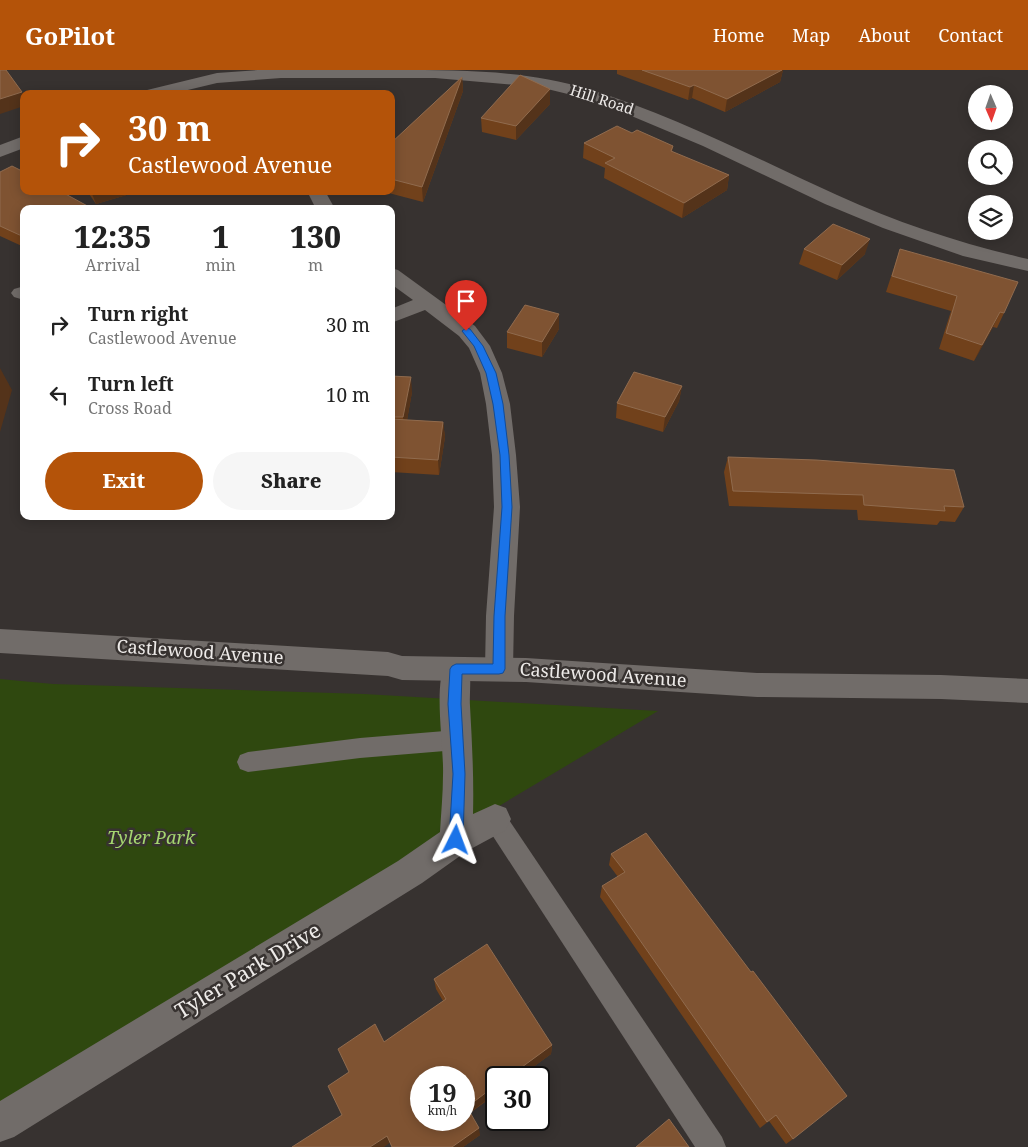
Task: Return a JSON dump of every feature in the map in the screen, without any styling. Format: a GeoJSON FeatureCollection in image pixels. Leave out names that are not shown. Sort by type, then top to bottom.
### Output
{"type":"FeatureCollection","features":[{"type":"Feature","properties":{"kind":"street","name":"Hill Road"},"geometry":{"type":"LineString","coordinates":[[166,90],[217,78],[434,73],[508,78],[560,87],[628,108],[709,142],[832,200],[890,224],[970,252],[1028,265]]}},
{"type":"Feature","properties":{"kind":"street"},"geometry":{"type":"LineString","coordinates":[[0,152],[20,143]]}},
{"type":"Feature","properties":{"kind":"street"},"geometry":{"type":"LineString","coordinates":[[395,277],[466,331],[479,346],[491,373],[498,404],[504,455],[507,507],[500,616],[499,669]]}},
{"type":"Feature","properties":{"kind":"street"},"geometry":{"type":"LineString","coordinates":[[395,315],[426,302]]}},
{"type":"Feature","properties":{"kind":"street","name":"Castlewood Avenue"},"geometry":{"type":"LineString","coordinates":[[0,641],[388,664],[402,668],[499,669],[757,685],[941,687],[1028,691]]}},
{"type":"Feature","properties":{"kind":"street"},"geometry":{"type":"LineString","coordinates":[[456,669],[454,704],[459,774],[456,840]]}},
{"type":"Feature","properties":{"kind":"street","name":"Tyler Park Drive"},"geometry":{"type":"LineString","coordinates":[[0,1123],[410,872],[456,840],[495,819]]}},
{"type":"Feature","properties":{"kind":"lane"},"geometry":{"type":"LineString","coordinates":[[248,762],[360,748],[457,740]]}},
{"type":"Feature","properties":{"kind":"lane"},"geometry":{"type":"LineString","coordinates":[[495,819],[712,1147]]}},
{"type":"Feature","properties":{"kind":"green space","name":"Tyler Park"},"geometry":{"type":"Polygon","coordinates":[[[0,679],[53,684],[364,694],[658,711],[0,1104],[0,679]]]}},
{"type":"Feature","properties":{"kind":"building"},"geometry":{"type":"Polygon","coordinates":[[[0,70],[6,70],[21,90],[20,93],[0,99],[0,70]]]}},
{"type":"Feature","properties":{"kind":"building"},"geometry":{"type":"Polygon","coordinates":[[[642,70],[782,70],[727,99],[694,85],[690,87],[642,70]]]}},
{"type":"Feature","properties":{"kind":"building"},"geometry":{"type":"Polygon","coordinates":[[[520,75],[550,89],[516,126],[481,118],[520,75]]]}},
{"type":"Feature","properties":{"kind":"building"},"geometry":{"type":"Polygon","coordinates":[[[462,77],[422,187],[395,180],[395,139],[462,77]]]}},
{"type":"Feature","properties":{"kind":"building"},"geometry":{"type":"Polygon","coordinates":[[[617,126],[632,133],[637,130],[673,146],[671,151],[729,175],[684,203],[605,163],[615,158],[584,143],[617,126]]]}},
{"type":"Feature","properties":{"kind":"building"},"geometry":{"type":"Polygon","coordinates":[[[12,166],[20,170],[20,195],[67,195],[86,205],[20,205],[20,235],[0,226],[0,172],[12,166]]]}},
{"type":"Feature","properties":{"kind":"building"},"geometry":{"type":"Polygon","coordinates":[[[833,224],[870,239],[842,265],[804,249],[833,224]]]}},
{"type":"Feature","properties":{"kind":"building"},"geometry":{"type":"Polygon","coordinates":[[[900,249],[1018,282],[1004,313],[1000,312],[982,345],[946,333],[957,296],[892,276],[900,249]]]}},
{"type":"Feature","properties":{"kind":"building"},"geometry":{"type":"Polygon","coordinates":[[[525,305],[559,314],[542,342],[507,332],[525,305]]]}},
{"type":"Feature","properties":{"kind":"building"},"geometry":{"type":"Polygon","coordinates":[[[634,372],[682,386],[665,417],[617,403],[634,372]]]}},
{"type":"Feature","properties":{"kind":"building"},"geometry":{"type":"Polygon","coordinates":[[[395,376],[411,377],[403,417],[395,417],[395,376]]]}},
{"type":"Feature","properties":{"kind":"building"},"geometry":{"type":"Polygon","coordinates":[[[395,419],[443,422],[438,460],[395,457],[395,419]]]}},
{"type":"Feature","properties":{"kind":"building"},"geometry":{"type":"Polygon","coordinates":[[[728,457],[816,460],[954,470],[964,507],[944,506],[945,511],[864,505],[863,495],[733,491],[728,457]]]}},
{"type":"Feature","properties":{"kind":"building"},"geometry":{"type":"Polygon","coordinates":[[[646,833],[847,1096],[793,1139],[776,1115],[767,1122],[602,886],[625,872],[611,854],[646,833]]]}},
{"type":"Feature","properties":{"kind":"building"},"geometry":{"type":"Polygon","coordinates":[[[487,944],[552,1045],[523,1066],[485,1066],[485,1093],[475,1101],[475,1066],[410,1066],[410,1131],[475,1131],[452,1147],[392,1147],[387,1136],[370,1147],[292,1147],[342,1115],[328,1086],[349,1072],[338,1049],[375,1024],[384,1042],[446,999],[434,979],[487,944]]]}},
{"type":"Feature","properties":{"kind":"building"},"geometry":{"type":"Polygon","coordinates":[[[669,1119],[689,1147],[636,1147],[669,1119]]]}},
{"type":"Feature","properties":{"kind":"building"},"geometry":{"type":"Polygon","coordinates":[[[475,1121],[479,1128],[475,1131],[475,1121]]]}},
{"type":"Feature","properties":{"kind":"route"},"geometry":{"type":"LineString","coordinates":[[456,840],[459,774],[454,704],[456,669],[499,669],[500,616],[507,507],[504,455],[498,404],[491,373],[479,346],[466,331]]}}]}
